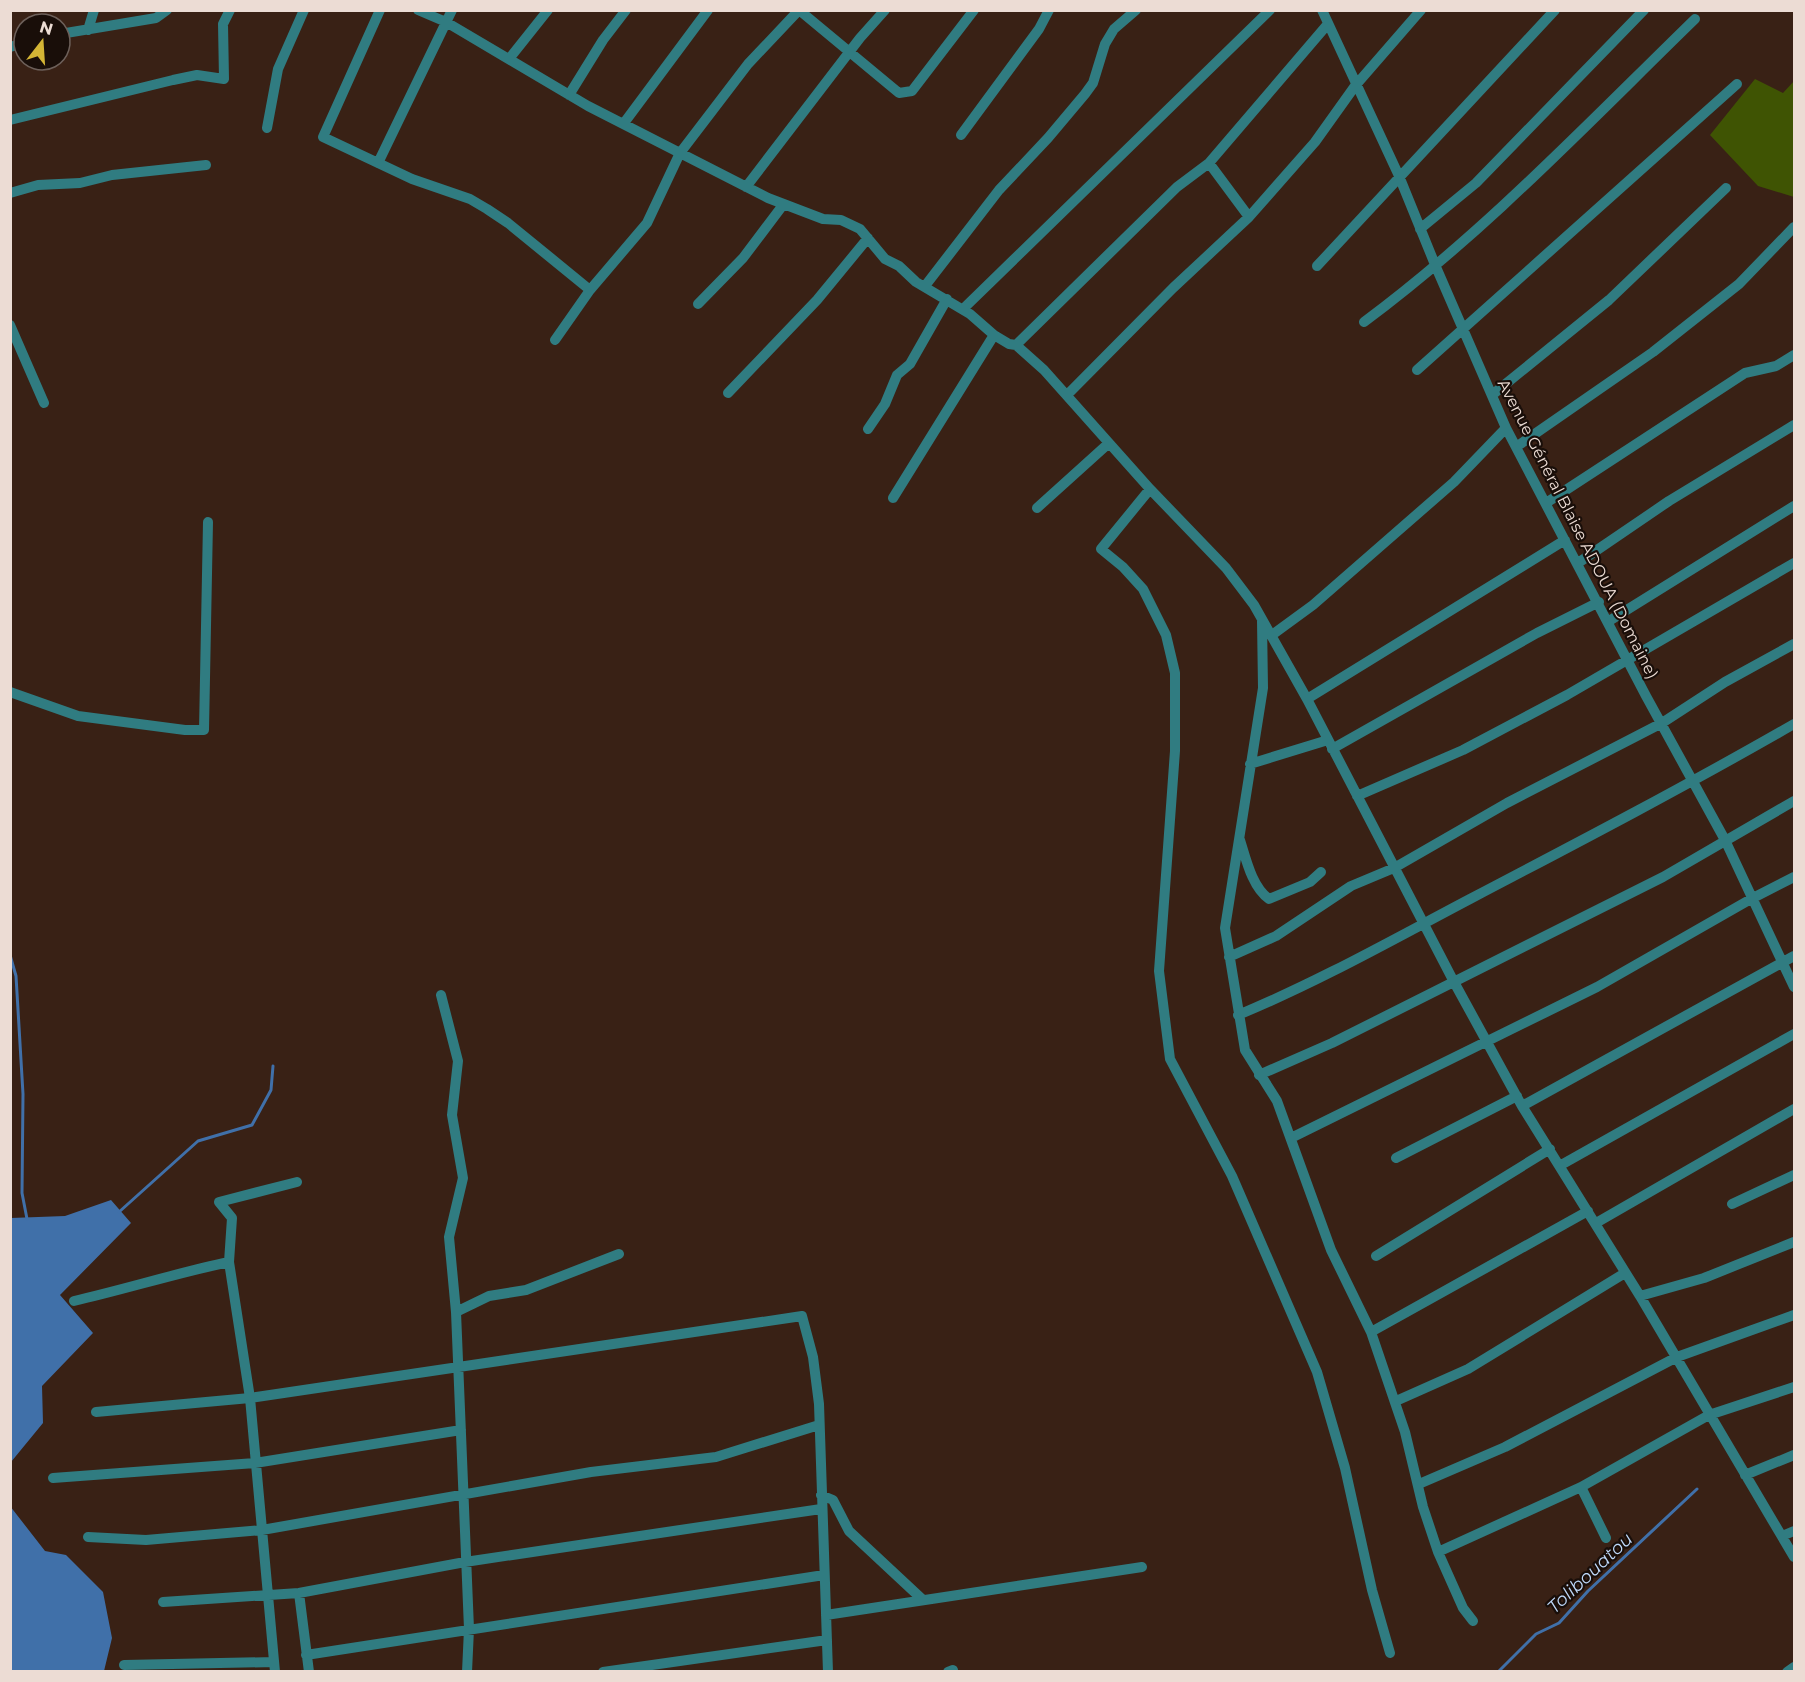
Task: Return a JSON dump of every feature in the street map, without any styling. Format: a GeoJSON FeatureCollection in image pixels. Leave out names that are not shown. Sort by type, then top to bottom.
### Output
{"type":"FeatureCollection","features":[{"type":"Feature","properties":{"kind":"street"},"geometry":{"type":"LineString","coordinates":[[88,30],[94,10]]}},
{"type":"Feature","properties":{"kind":"street"},"geometry":{"type":"LineString","coordinates":[[72,32],[156,18],[167,10]]}},
{"type":"Feature","properties":{"kind":"street"},"geometry":{"type":"LineString","coordinates":[[10,120],[189,77],[207,75],[224,79],[223,24],[230,10]]}},
{"type":"Feature","properties":{"kind":"street"},"geometry":{"type":"LineString","coordinates":[[267,128],[278,69],[304,10]]}},
{"type":"Feature","properties":{"kind":"street"},"geometry":{"type":"LineString","coordinates":[[380,10],[322,133],[325,141],[487,209],[590,290]]}},
{"type":"Feature","properties":{"kind":"street"},"geometry":{"type":"LineString","coordinates":[[418,10],[446,22],[569,95],[746,187],[783,205],[823,219],[852,224],[868,238],[885,259],[963,309],[993,335],[1009,344],[1016,345],[1067,395],[1150,489],[1231,574],[1272,635],[1454,982],[1520,1101],[1677,1357],[1794,1557]]}},
{"type":"Feature","properties":{"kind":"street"},"geometry":{"type":"LineString","coordinates":[[378,163],[452,10]]}},
{"type":"Feature","properties":{"kind":"street"},"geometry":{"type":"LineString","coordinates":[[509,59],[548,10]]}},
{"type":"Feature","properties":{"kind":"street"},"geometry":{"type":"LineString","coordinates":[[569,95],[603,40],[626,10]]}},
{"type":"Feature","properties":{"kind":"street"},"geometry":{"type":"LineString","coordinates":[[624,123],[708,10]]}},
{"type":"Feature","properties":{"kind":"street"},"geometry":{"type":"LineString","coordinates":[[555,339],[590,290],[647,223],[680,153],[748,64],[799,10],[898,93],[912,91],[975,10]]}},
{"type":"Feature","properties":{"kind":"street"},"geometry":{"type":"LineString","coordinates":[[746,187],[849,51],[885,10]]}},
{"type":"Feature","properties":{"kind":"street"},"geometry":{"type":"LineString","coordinates":[[961,135],[1039,29],[1049,10]]}},
{"type":"Feature","properties":{"kind":"street"},"geometry":{"type":"LineString","coordinates":[[925,286],[999,190],[1048,138],[1085,94],[1093,83],[1105,44],[1114,30],[1136,10]]}},
{"type":"Feature","properties":{"kind":"street"},"geometry":{"type":"LineString","coordinates":[[963,309],[1270,10]]}},
{"type":"Feature","properties":{"kind":"street"},"geometry":{"type":"LineString","coordinates":[[1067,395],[1173,288],[1250,217],[1315,142],[1355,86],[1421,10]]}},
{"type":"Feature","properties":{"kind":"street"},"geometry":{"type":"LineString","coordinates":[[1317,266],[1555,10]]}},
{"type":"Feature","properties":{"kind":"street"},"geometry":{"type":"LineString","coordinates":[[1420,229],[1476,183],[1644,10]]}},
{"type":"Feature","properties":{"kind":"street","name":"Avenue Général Blaise ADOUA (Domaine)"},"geometry":{"type":"LineString","coordinates":[[1323,11],[1327,25],[1355,86],[1400,176],[1420,229],[1506,428],[1725,840],[1794,987]]}},
{"type":"Feature","properties":{"kind":"street"},"geometry":{"type":"LineString","coordinates":[[1364,322],[1436,267],[1695,19]]}},
{"type":"Feature","properties":{"kind":"street"},"geometry":{"type":"LineString","coordinates":[[1016,345],[1177,187],[1209,163],[1327,25]]}},
{"type":"Feature","properties":{"kind":"street"},"geometry":{"type":"LineString","coordinates":[[1417,370],[1737,84]]}},
{"type":"Feature","properties":{"kind":"street"},"geometry":{"type":"LineString","coordinates":[[1209,163],[1250,217]]}},
{"type":"Feature","properties":{"kind":"street"},"geometry":{"type":"LineString","coordinates":[[10,193],[38,185],[80,183],[112,175],[206,165]]}},
{"type":"Feature","properties":{"kind":"street"},"geometry":{"type":"LineString","coordinates":[[1492,395],[1609,300],[1726,188]]}},
{"type":"Feature","properties":{"kind":"street"},"geometry":{"type":"LineString","coordinates":[[698,304],[743,258],[783,205]]}},
{"type":"Feature","properties":{"kind":"street"},"geometry":{"type":"LineString","coordinates":[[1516,447],[1634,366],[1722,298],[1739,284],[1794,227]]}},
{"type":"Feature","properties":{"kind":"street"},"geometry":{"type":"LineString","coordinates":[[728,393],[817,300],[868,238]]}},
{"type":"Feature","properties":{"kind":"street"},"geometry":{"type":"LineString","coordinates":[[868,429],[885,404],[897,375],[910,364],[947,299]]}},
{"type":"Feature","properties":{"kind":"street"},"geometry":{"type":"LineString","coordinates":[[10,325],[44,403]]}},
{"type":"Feature","properties":{"kind":"street"},"geometry":{"type":"LineString","coordinates":[[893,498],[993,335]]}},
{"type":"Feature","properties":{"kind":"street"},"geometry":{"type":"LineString","coordinates":[[1546,503],[1745,373],[1776,366],[1794,355]]}},
{"type":"Feature","properties":{"kind":"street"},"geometry":{"type":"LineString","coordinates":[[1578,563],[1669,501],[1794,425]]}},
{"type":"Feature","properties":{"kind":"street"},"geometry":{"type":"LineString","coordinates":[[1272,635],[1313,605],[1454,482],[1506,428]]}},
{"type":"Feature","properties":{"kind":"street"},"geometry":{"type":"LineString","coordinates":[[1037,508],[1109,443]]}},
{"type":"Feature","properties":{"kind":"street"},"geometry":{"type":"LineString","coordinates":[[1150,489],[1101,549],[1123,567],[1143,589],[1166,635],[1174,673],[1175,751],[1159,971],[1166,1042],[1174,1070],[1232,1176],[1317,1372],[1345,1468],[1372,1590],[1390,1653]]}},
{"type":"Feature","properties":{"kind":"street"},"geometry":{"type":"LineString","coordinates":[[1609,621],[1794,506]]}},
{"type":"Feature","properties":{"kind":"street"},"geometry":{"type":"LineString","coordinates":[[10,692],[78,716],[185,730],[204,730],[208,522]]}},
{"type":"Feature","properties":{"kind":"street"},"geometry":{"type":"LineString","coordinates":[[1307,699],[1565,540]]}},
{"type":"Feature","properties":{"kind":"street"},"geometry":{"type":"LineString","coordinates":[[1357,796],[1463,750],[1794,563]]}},
{"type":"Feature","properties":{"kind":"street"},"geometry":{"type":"LineString","coordinates":[[1250,764],[1330,744],[1599,602]]}},
{"type":"Feature","properties":{"kind":"street"},"geometry":{"type":"LineString","coordinates":[[1262,619],[1263,688],[1225,918],[1229,957],[1245,1050],[1277,1101],[1331,1250],[1371,1332],[1396,1401],[1419,1484],[1423,1507],[1438,1552],[1463,1608],[1473,1622]]}},
{"type":"Feature","properties":{"kind":"street"},"geometry":{"type":"LineString","coordinates":[[1229,957],[1276,936],[1352,886],[1394,868],[1507,802],[1662,723],[1725,682],[1794,644]]}},
{"type":"Feature","properties":{"kind":"street"},"geometry":{"type":"LineString","coordinates":[[1238,1014],[1280,998],[1424,924],[1694,782],[1794,724]]}},
{"type":"Feature","properties":{"kind":"street"},"geometry":{"type":"LineString","coordinates":[[1259,1075],[1332,1043],[1663,877],[1794,801]]}},
{"type":"Feature","properties":{"kind":"street"},"geometry":{"type":"LineString","coordinates":[[1239,837],[1252,874],[1261,891],[1269,899],[1310,882],[1321,872]]}},
{"type":"Feature","properties":{"kind":"street"},"geometry":{"type":"LineString","coordinates":[[1291,1138],[1597,987],[1794,877]]}},
{"type":"Feature","properties":{"kind":"street"},"geometry":{"type":"LineString","coordinates":[[1396,1158],[1520,1101],[1794,956]]}},
{"type":"Feature","properties":{"kind":"street"},"geometry":{"type":"LineString","coordinates":[[441,995],[458,1061],[452,1115],[464,1178],[449,1238],[459,1366],[462,1495],[469,1629],[467,1671]]}},
{"type":"Feature","properties":{"kind":"street"},"geometry":{"type":"LineString","coordinates":[[1561,1165],[1794,1034]]}},
{"type":"Feature","properties":{"kind":"street"},"geometry":{"type":"LineString","coordinates":[[1596,1223],[1794,1109]]}},
{"type":"Feature","properties":{"kind":"street"},"geometry":{"type":"LineString","coordinates":[[1376,1256],[1550,1149]]}},
{"type":"Feature","properties":{"kind":"street"},"geometry":{"type":"LineString","coordinates":[[1732,1203],[1794,1175]]}},
{"type":"Feature","properties":{"kind":"street"},"geometry":{"type":"LineString","coordinates":[[124,1665],[275,1667],[250,1398],[229,1262],[232,1218],[219,1202],[297,1182]]}},
{"type":"Feature","properties":{"kind":"street"},"geometry":{"type":"LineString","coordinates":[[1371,1332],[1588,1211]]}},
{"type":"Feature","properties":{"kind":"street"},"geometry":{"type":"LineString","coordinates":[[1640,1296],[1704,1278],[1794,1242]]}},
{"type":"Feature","properties":{"kind":"street"},"geometry":{"type":"LineString","coordinates":[[456,1312],[489,1296],[526,1290],[619,1254]]}},
{"type":"Feature","properties":{"kind":"street"},"geometry":{"type":"LineString","coordinates":[[74,1301],[229,1262]]}},
{"type":"Feature","properties":{"kind":"street"},"geometry":{"type":"LineString","coordinates":[[1396,1401],[1468,1369],[1625,1273]]}},
{"type":"Feature","properties":{"kind":"street"},"geometry":{"type":"LineString","coordinates":[[96,1412],[250,1398],[797,1314],[805,1319],[813,1357],[819,1425],[828,1671]]}},
{"type":"Feature","properties":{"kind":"street"},"geometry":{"type":"LineString","coordinates":[[1419,1484],[1495,1452],[1677,1357],[1794,1314]]}},
{"type":"Feature","properties":{"kind":"street"},"geometry":{"type":"LineString","coordinates":[[1438,1552],[1581,1487],[1709,1415],[1794,1387]]}},
{"type":"Feature","properties":{"kind":"street"},"geometry":{"type":"LineString","coordinates":[[88,1537],[146,1540],[262,1530],[591,1472],[716,1457],[819,1425]]}},
{"type":"Feature","properties":{"kind":"street"},"geometry":{"type":"LineString","coordinates":[[53,1478],[255,1463],[461,1430]]}},
{"type":"Feature","properties":{"kind":"street"},"geometry":{"type":"LineString","coordinates":[[1745,1475],[1794,1455]]}},
{"type":"Feature","properties":{"kind":"street"},"geometry":{"type":"LineString","coordinates":[[1581,1487],[1606,1538]]}},
{"type":"Feature","properties":{"kind":"street"},"geometry":{"type":"LineString","coordinates":[[821,1495],[833,1500],[849,1531],[923,1600]]}},
{"type":"Feature","properties":{"kind":"street"},"geometry":{"type":"LineString","coordinates":[[163,1602],[270,1597],[299,1593],[465,1562],[821,1509]]}},
{"type":"Feature","properties":{"kind":"street"},"geometry":{"type":"LineString","coordinates":[[1782,1536],[1794,1531]]}},
{"type":"Feature","properties":{"kind":"street"},"geometry":{"type":"LineString","coordinates":[[826,1615],[1142,1567]]}},
{"type":"Feature","properties":{"kind":"street"},"geometry":{"type":"LineString","coordinates":[[306,1655],[824,1575]]}},
{"type":"Feature","properties":{"kind":"street"},"geometry":{"type":"LineString","coordinates":[[299,1593],[309,1671]]}},
{"type":"Feature","properties":{"kind":"street"},"geometry":{"type":"LineString","coordinates":[[603,1671],[828,1640]]}},
{"type":"Feature","properties":{"kind":"street"},"geometry":{"type":"LineString","coordinates":[[1787,1671],[1794,1667]]}},
{"type":"Feature","properties":{"kind":"green space"},"geometry":{"type":"Polygon","coordinates":[[[1755,79],[1783,93],[1794,81],[1794,197],[1758,186],[1710,135],[1755,79]]]}},
{"type":"Feature","properties":{"kind":"water"},"geometry":{"type":"Polygon","coordinates":[[[111,1200],[131,1223],[60,1295],[93,1333],[42,1386],[43,1423],[11,1462],[11,1218],[65,1216],[111,1200]]]}},
{"type":"Feature","properties":{"kind":"water"},"geometry":{"type":"Polygon","coordinates":[[[10,1506],[45,1551],[66,1555],[103,1592],[112,1638],[104,1671],[11,1671],[10,1506]]]}},
{"type":"Feature","properties":{"kind":"waterway"},"geometry":{"type":"LineString","coordinates":[[10,955],[16,976],[23,1094],[22,1193],[27,1219]]}},
{"type":"Feature","properties":{"kind":"waterway"},"geometry":{"type":"LineString","coordinates":[[119,1212],[198,1141],[252,1125],[271,1090],[273,1066]]}},
{"type":"Feature","properties":{"kind":"waterway","name":"Tolibouatou"},"geometry":{"type":"LineString","coordinates":[[1498,1672],[1536,1634],[1559,1623],[1588,1591],[1697,1489]]}}]}
